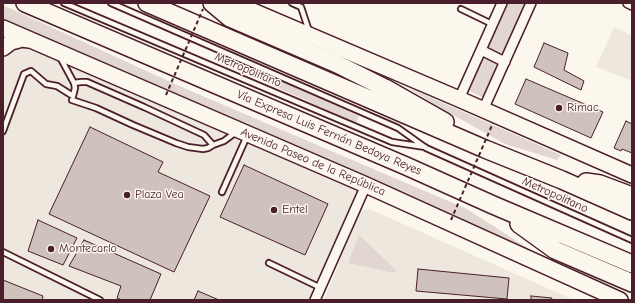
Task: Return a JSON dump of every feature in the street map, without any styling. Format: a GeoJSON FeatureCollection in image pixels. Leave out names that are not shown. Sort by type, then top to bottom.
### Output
{"type":"FeatureCollection","features":[{"type":"Feature","properties":{"kind":"highway","name":"Vía Expresa Luis Fernán Bedoya Reyes"},"geometry":{"type":"LineString","coordinates":[[25,3],[399,162],[493,205],[632,264]]}},
{"type":"Feature","properties":{"kind":"highway"},"geometry":{"type":"LineString","coordinates":[[148,3],[632,211]]}},
{"type":"Feature","properties":{"kind":"highway"},"geometry":{"type":"LineString","coordinates":[[207,6],[230,18],[337,64],[385,88],[445,122],[485,149]]}},
{"type":"Feature","properties":{"kind":"highway"},"geometry":{"type":"LineString","coordinates":[[562,180],[600,184],[632,196]]}},
{"type":"Feature","properties":{"kind":"highway"},"geometry":{"type":"LineString","coordinates":[[493,205],[555,250],[632,283]]}},
{"type":"Feature","properties":{"kind":"main road"},"geometry":{"type":"LineString","coordinates":[[234,3],[632,175]]}},
{"type":"Feature","properties":{"kind":"main road","name":"Avenida Paseo de la República"},"geometry":{"type":"LineString","coordinates":[[3,28],[366,185],[620,300]]}},
{"type":"Feature","properties":{"kind":"main road"},"geometry":{"type":"LineString","coordinates":[[3,48],[14,41],[29,40]]}},
{"type":"Feature","properties":{"kind":"street"},"geometry":{"type":"LineString","coordinates":[[459,99],[502,3]]}},
{"type":"Feature","properties":{"kind":"street"},"geometry":{"type":"LineString","coordinates":[[483,110],[531,3]]}},
{"type":"Feature","properties":{"kind":"street"},"geometry":{"type":"LineString","coordinates":[[628,3],[632,5]]}},
{"type":"Feature","properties":{"kind":"street"},"geometry":{"type":"LineString","coordinates":[[481,50],[505,62]]}},
{"type":"Feature","properties":{"kind":"street"},"geometry":{"type":"LineString","coordinates":[[315,300],[366,185]]}},
{"type":"Feature","properties":{"kind":"lane","name":"Metropolitano"},"geometry":{"type":"LineString","coordinates":[[64,3],[392,142],[426,148]]}},
{"type":"Feature","properties":{"kind":"lane","name":"Metropolitano"},"geometry":{"type":"LineString","coordinates":[[111,3],[398,128],[426,148],[632,240]]}},
{"type":"Feature","properties":{"kind":"lane"},"geometry":{"type":"LineString","coordinates":[[292,3],[301,7],[310,35]]}},
{"type":"Feature","properties":{"kind":"lane"},"geometry":{"type":"LineString","coordinates":[[461,9],[492,24]]}},
{"type":"Feature","properties":{"kind":"lane"},"geometry":{"type":"LineString","coordinates":[[57,52],[74,83],[75,88],[73,98]]}},
{"type":"Feature","properties":{"kind":"lane"},"geometry":{"type":"LineString","coordinates":[[3,131],[24,74],[31,71],[46,84],[57,86],[73,98],[182,146],[203,149],[208,148],[243,132]]}},
{"type":"Feature","properties":{"kind":"lane"},"geometry":{"type":"LineString","coordinates":[[74,83],[87,82],[144,107],[204,135],[212,145]]}},
{"type":"Feature","properties":{"kind":"lane"},"geometry":{"type":"LineString","coordinates":[[222,192],[243,132]]}},
{"type":"Feature","properties":{"kind":"lane"},"geometry":{"type":"LineString","coordinates":[[3,252],[100,300]]}},
{"type":"Feature","properties":{"kind":"lane"},"geometry":{"type":"LineString","coordinates":[[269,263],[321,288]]}},
{"type":"Feature","properties":{"kind":"path"},"geometry":{"type":"LineString","coordinates":[[166,95],[207,6]]}},
{"type":"Feature","properties":{"kind":"path"},"geometry":{"type":"LineString","coordinates":[[451,220],[493,122]]}},
{"type":"Feature","properties":{"kind":"shaded area"},"geometry":{"type":"Polygon","coordinates":[[[507,3],[526,3],[484,98],[469,91],[507,3]]]}},
{"type":"Feature","properties":{"kind":"shaded area"},"geometry":{"type":"Polygon","coordinates":[[[3,5],[177,85],[467,209],[532,251],[519,250],[3,21],[3,5]]]}},
{"type":"Feature","properties":{"kind":"shaded area"},"geometry":{"type":"Polygon","coordinates":[[[614,27],[632,36],[632,81],[596,67],[614,27]]]}},
{"type":"Feature","properties":{"kind":"shaded area"},"geometry":{"type":"Polygon","coordinates":[[[3,29],[359,188],[313,300],[3,300],[3,29]]]}},
{"type":"Feature","properties":{"kind":"shaded area"},"geometry":{"type":"Polygon","coordinates":[[[257,70],[359,116],[356,123],[254,77],[257,70]]]}},
{"type":"Feature","properties":{"kind":"shaded area"},"geometry":{"type":"Polygon","coordinates":[[[407,87],[561,155],[557,160],[505,144],[444,110],[407,87]]]}},
{"type":"Feature","properties":{"kind":"shaded area"},"geometry":{"type":"Polygon","coordinates":[[[366,209],[374,211],[574,300],[324,300],[359,213],[366,209]]]}},
{"type":"Feature","properties":{"kind":"shaded area"},"geometry":{"type":"Polygon","coordinates":[[[359,235],[396,270],[395,273],[348,263],[359,235]]]}},
{"type":"Feature","properties":{"kind":"building"},"geometry":{"type":"Polygon","coordinates":[[[544,43],[568,53],[564,70],[584,81],[581,90],[534,67],[544,43]]]}},
{"type":"Feature","properties":{"kind":"building","name":"Rimac"},"geometry":{"type":"Polygon","coordinates":[[[526,79],[603,112],[591,138],[515,104],[526,79]]]}},
{"type":"Feature","properties":{"kind":"building"},"geometry":{"type":"Polygon","coordinates":[[[626,121],[632,124],[632,153],[614,148],[626,121]]]}},
{"type":"Feature","properties":{"kind":"building","name":"Plaza Vea"},"geometry":{"type":"Polygon","coordinates":[[[90,127],[163,162],[158,172],[210,196],[174,272],[49,214],[90,127]]]}},
{"type":"Feature","properties":{"kind":"building","name":"Entel"},"geometry":{"type":"Polygon","coordinates":[[[244,165],[328,204],[305,255],[220,217],[244,165]]]}},
{"type":"Feature","properties":{"kind":"building"},"geometry":{"type":"Polygon","coordinates":[[[38,220],[77,238],[63,265],[28,251],[38,220]]]}},
{"type":"Feature","properties":{"kind":"building"},"geometry":{"type":"Polygon","coordinates":[[[84,240],[161,274],[150,300],[122,300],[117,298],[121,286],[69,266],[84,240]]]}},
{"type":"Feature","properties":{"kind":"building"},"geometry":{"type":"Polygon","coordinates":[[[418,269],[509,278],[507,299],[416,291],[418,269]]]}},
{"type":"Feature","properties":{"kind":"building"},"geometry":{"type":"Polygon","coordinates":[[[3,280],[43,296],[42,300],[3,300],[3,280]]]}},
{"type":"Feature","properties":{"kind":"building"},"geometry":{"type":"Polygon","coordinates":[[[198,291],[219,300],[194,300],[198,291]]]}},
{"type":"Feature","properties":{"kind":"building"},"geometry":{"type":"Polygon","coordinates":[[[531,296],[552,298],[551,300],[531,300],[531,296]]]}},
{"type":"Feature","properties":{"kind":"place","name":"Rimac"},"geometry":{"type":"Point","coordinates":[559,108]}},
{"type":"Feature","properties":{"kind":"place","name":"Plaza Vea"},"geometry":{"type":"Point","coordinates":[127,195]}},
{"type":"Feature","properties":{"kind":"place","name":"Entel"},"geometry":{"type":"Point","coordinates":[274,210]}},
{"type":"Feature","properties":{"kind":"place","name":"Montecarlo"},"geometry":{"type":"Point","coordinates":[51,249]}}]}
